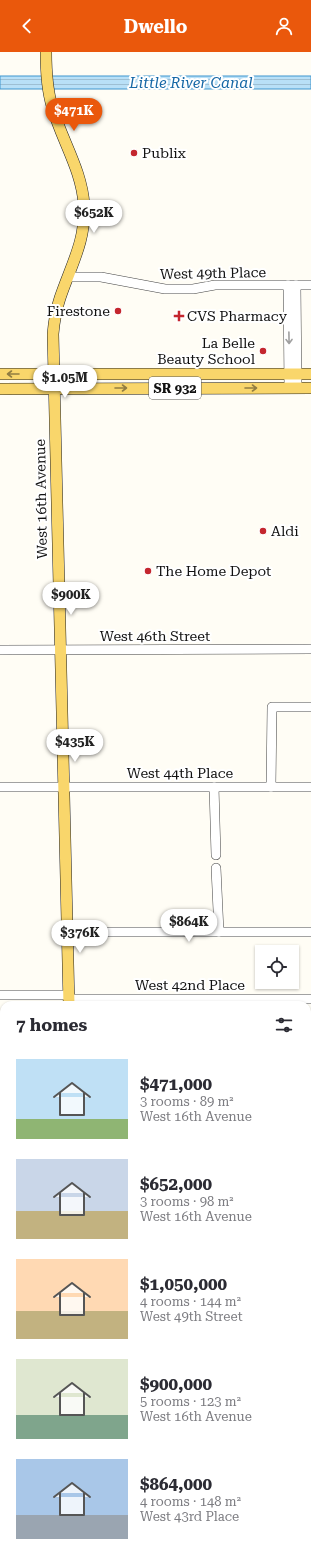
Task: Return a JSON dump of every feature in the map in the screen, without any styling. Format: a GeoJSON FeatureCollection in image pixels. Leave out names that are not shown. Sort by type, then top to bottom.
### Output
{"type":"FeatureCollection","features":[{"type":"Feature","properties":{"kind":"main road","name":"West 16th Avenue"},"geometry":{"type":"LineString","coordinates":[[46,52],[49,95],[76,169],[84,203],[83,232],[80,249],[68,277],[55,315],[53,374],[69,1000]]}},
{"type":"Feature","properties":{"kind":"main road","name":"SR 932"},"geometry":{"type":"LineString","coordinates":[[0,374],[311,374]]}},
{"type":"Feature","properties":{"kind":"main road","name":"SR 932"},"geometry":{"type":"LineString","coordinates":[[0,389],[311,388]]}},
{"type":"Feature","properties":{"kind":"street","name":"West 49th Place"},"geometry":{"type":"LineString","coordinates":[[68,277],[101,277],[165,289],[193,289],[215,285],[311,285]]}},
{"type":"Feature","properties":{"kind":"street"},"geometry":{"type":"LineString","coordinates":[[292,285],[293,388]]}},
{"type":"Feature","properties":{"kind":"street","name":"West 46th Street"},"geometry":{"type":"LineString","coordinates":[[0,650],[311,649]]}},
{"type":"Feature","properties":{"kind":"street"},"geometry":{"type":"LineString","coordinates":[[271,787],[272,707],[311,707]]}},
{"type":"Feature","properties":{"kind":"street","name":"West 44th Place"},"geometry":{"type":"LineString","coordinates":[[0,787],[311,787]]}},
{"type":"Feature","properties":{"kind":"street"},"geometry":{"type":"LineString","coordinates":[[214,787],[216,855]]}},
{"type":"Feature","properties":{"kind":"street"},"geometry":{"type":"LineString","coordinates":[[216,868],[218,932]]}},
{"type":"Feature","properties":{"kind":"street"},"geometry":{"type":"LineString","coordinates":[[68,932],[311,932]]}},
{"type":"Feature","properties":{"kind":"street","name":"West 42nd Place"},"geometry":{"type":"LineString","coordinates":[[0,995],[69,1000],[311,999]]}},
{"type":"Feature","properties":{"kind":"water","name":"Little River Canal"},"geometry":{"type":"Polygon","coordinates":[[[0,76],[311,76],[311,89],[0,89],[0,76]]]}},
{"type":"Feature","properties":{"kind":"place","name":"Publix"},"geometry":{"type":"Point","coordinates":[134,153]}},
{"type":"Feature","properties":{"kind":"place","name":"Firestone"},"geometry":{"type":"Point","coordinates":[118,311]}},
{"type":"Feature","properties":{"kind":"place","name":"CVS Pharmacy"},"geometry":{"type":"Point","coordinates":[179,316]}},
{"type":"Feature","properties":{"kind":"place","name":"La Belle Beauty School"},"geometry":{"type":"Point","coordinates":[263,351]}},
{"type":"Feature","properties":{"kind":"place","name":"Aldi"},"geometry":{"type":"Point","coordinates":[263,531]}},
{"type":"Feature","properties":{"kind":"place","name":"The Home Depot"},"geometry":{"type":"Point","coordinates":[148,571]}}]}
